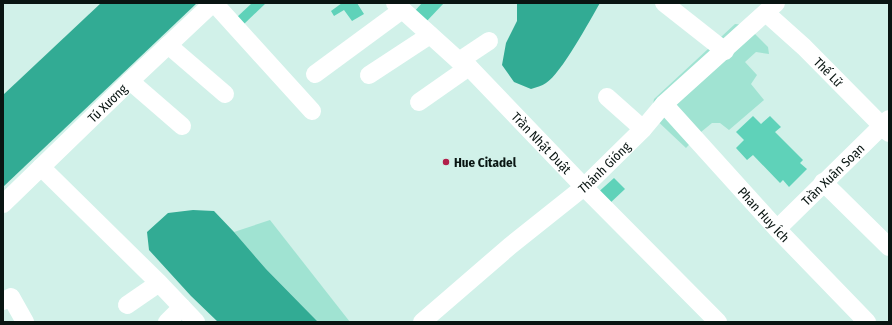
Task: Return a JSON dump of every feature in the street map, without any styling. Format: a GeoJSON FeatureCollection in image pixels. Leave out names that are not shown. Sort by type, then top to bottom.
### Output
{"type":"FeatureCollection","features":[{"type":"Feature","properties":{"kind":"street","name":"Tú Xương"},"geometry":{"type":"LineString","coordinates":[[3,204],[130,80],[214,3]]}},
{"type":"Feature","properties":{"kind":"street"},"geometry":{"type":"LineString","coordinates":[[214,3],[312,111]]}},
{"type":"Feature","properties":{"kind":"street"},"geometry":{"type":"LineString","coordinates":[[664,3],[725,51]]}},
{"type":"Feature","properties":{"kind":"street"},"geometry":{"type":"LineString","coordinates":[[315,74],[399,7]]}},
{"type":"Feature","properties":{"kind":"street","name":"Trần Nhật Duật"},"geometry":{"type":"LineString","coordinates":[[399,7],[464,64],[718,322]]}},
{"type":"Feature","properties":{"kind":"street","name":"Thánh Gióng"},"geometry":{"type":"LineString","coordinates":[[422,322],[510,246],[584,187],[643,129],[664,104],[725,51],[771,8]]}},
{"type":"Feature","properties":{"kind":"street","name":"Thế Lữ"},"geometry":{"type":"LineString","coordinates":[[771,8],[804,47],[887,126]]}},
{"type":"Feature","properties":{"kind":"street"},"geometry":{"type":"LineString","coordinates":[[369,75],[430,35]]}},
{"type":"Feature","properties":{"kind":"street"},"geometry":{"type":"LineString","coordinates":[[419,102],[490,42]]}},
{"type":"Feature","properties":{"kind":"street"},"geometry":{"type":"LineString","coordinates":[[168,45],[225,94]]}},
{"type":"Feature","properties":{"kind":"street"},"geometry":{"type":"LineString","coordinates":[[130,80],[182,126]]}},
{"type":"Feature","properties":{"kind":"street"},"geometry":{"type":"LineString","coordinates":[[607,97],[643,129]]}},
{"type":"Feature","properties":{"kind":"street","name":"Phan Huy Ích"},"geometry":{"type":"LineString","coordinates":[[664,104],[776,229],[867,322]]}},
{"type":"Feature","properties":{"kind":"street","name":"Trần Xuân Soạn"},"geometry":{"type":"LineString","coordinates":[[776,229],[823,182],[887,126]]}},
{"type":"Feature","properties":{"kind":"street"},"geometry":{"type":"LineString","coordinates":[[41,167],[159,283],[196,322]]}},
{"type":"Feature","properties":{"kind":"street"},"geometry":{"type":"LineString","coordinates":[[823,182],[889,247]]}},
{"type":"Feature","properties":{"kind":"street"},"geometry":{"type":"LineString","coordinates":[[127,305],[159,283]]}},
{"type":"Feature","properties":{"kind":"street"},"geometry":{"type":"LineString","coordinates":[[3,302],[11,297],[25,322]]}},
{"type":"Feature","properties":{"kind":"street"},"geometry":{"type":"LineString","coordinates":[[167,322],[182,307]]}},
{"type":"Feature","properties":{"kind":"shaded area"},"geometry":{"type":"Polygon","coordinates":[[[101,3],[197,3],[3,187],[3,95],[101,3]]]}},
{"type":"Feature","properties":{"kind":"shaded area"},"geometry":{"type":"Polygon","coordinates":[[[517,3],[600,3],[575,46],[552,78],[541,86],[531,89],[514,82],[502,65],[506,43],[517,21],[517,3]]]}},
{"type":"Feature","properties":{"kind":"shaded area"},"geometry":{"type":"Polygon","coordinates":[[[735,24],[746,25],[768,47],[769,54],[756,52],[745,62],[757,75],[751,84],[764,100],[729,130],[720,123],[712,123],[686,148],[651,115],[654,99],[735,24]]]}},
{"type":"Feature","properties":{"kind":"shaded area"},"geometry":{"type":"Polygon","coordinates":[[[193,210],[214,211],[266,269],[318,322],[218,322],[191,296],[149,250],[147,232],[168,213],[193,210]]]}},
{"type":"Feature","properties":{"kind":"shaded area"},"geometry":{"type":"Polygon","coordinates":[[[270,220],[350,322],[318,322],[266,269],[234,232],[270,220]]]}},
{"type":"Feature","properties":{"kind":"building"},"geometry":{"type":"Polygon","coordinates":[[[252,3],[266,3],[243,25],[236,18],[252,3]]]}},
{"type":"Feature","properties":{"kind":"building"},"geometry":{"type":"Polygon","coordinates":[[[342,3],[357,3],[364,14],[352,21],[344,10],[334,16],[331,11],[342,3]]]}},
{"type":"Feature","properties":{"kind":"building"},"geometry":{"type":"Polygon","coordinates":[[[422,3],[444,3],[425,23],[413,13],[422,3]]]}},
{"type":"Feature","properties":{"kind":"building"},"geometry":{"type":"Polygon","coordinates":[[[753,116],[761,124],[770,116],[781,127],[775,132],[803,160],[800,163],[807,169],[789,187],[783,180],[780,183],[753,155],[747,160],[736,148],[744,140],[736,132],[753,116]]]}},
{"type":"Feature","properties":{"kind":"building"},"geometry":{"type":"Polygon","coordinates":[[[614,178],[625,189],[608,205],[594,196],[614,178]]]}},
{"type":"Feature","properties":{"kind":"place","name":"Hue Citadel"},"geometry":{"type":"Point","coordinates":[446,162]}}]}
